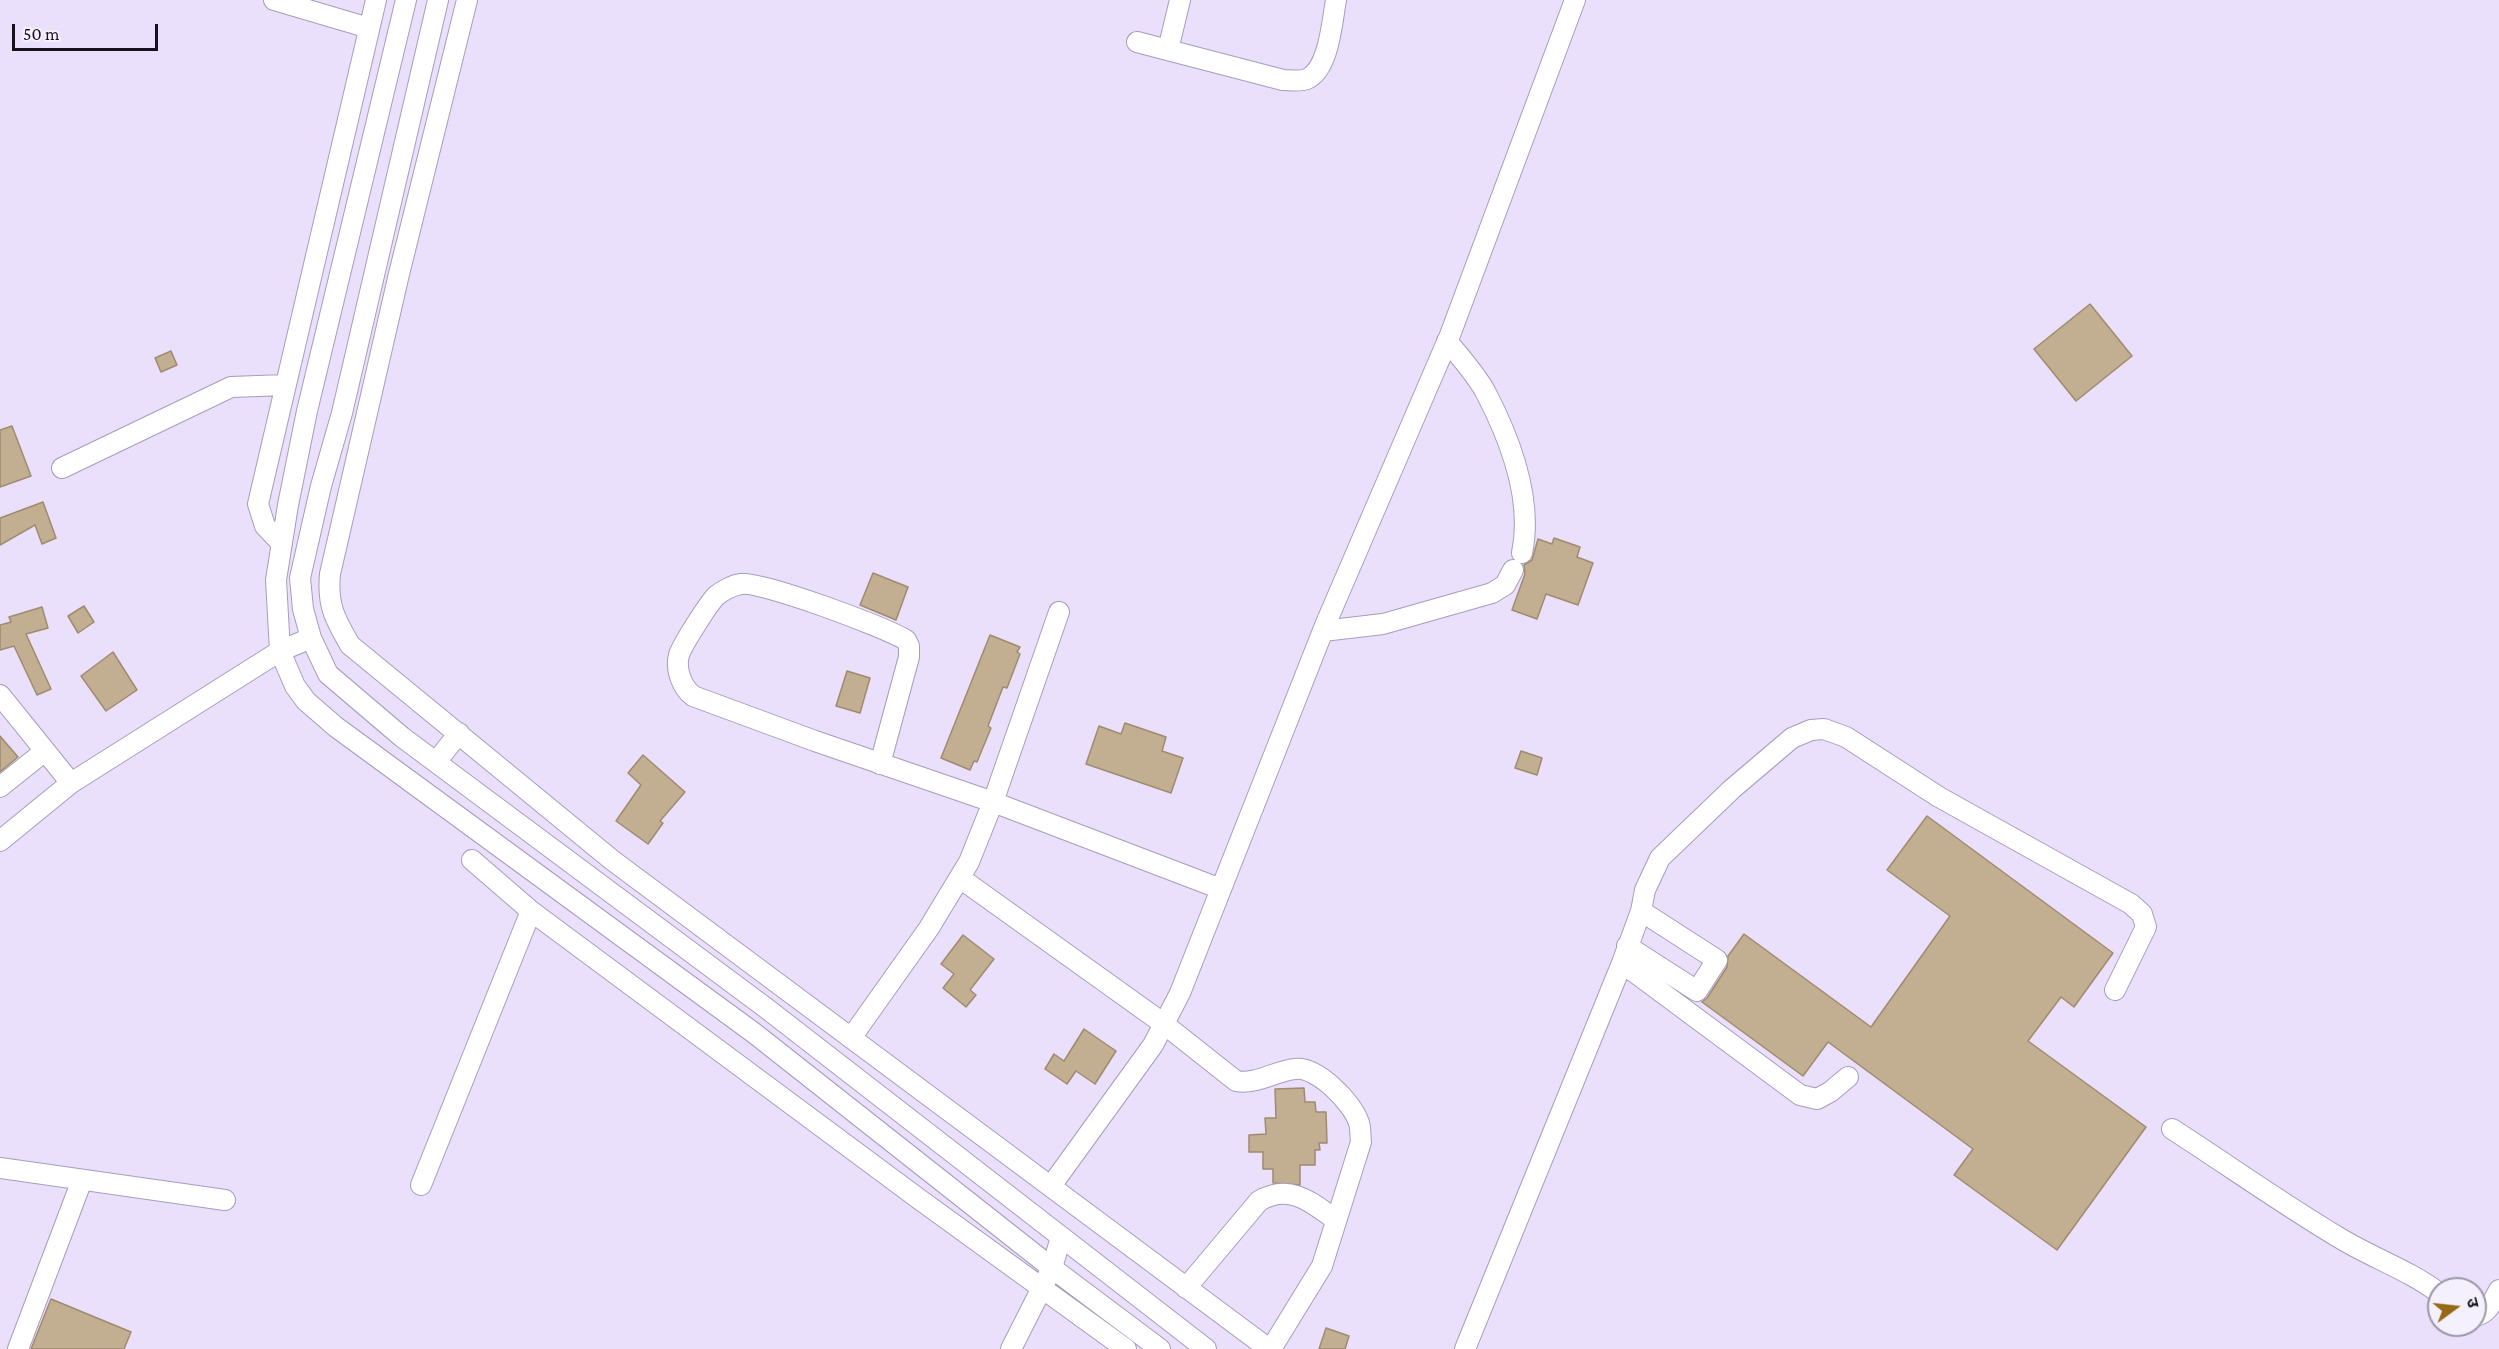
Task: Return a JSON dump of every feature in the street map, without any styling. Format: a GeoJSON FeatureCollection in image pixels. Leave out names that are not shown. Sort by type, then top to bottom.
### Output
{"type":"FeatureCollection","features":[{"type":"Feature","properties":{"kind":"street"},"geometry":{"type":"LineString","coordinates":[[274,0],[369,28]]}},
{"type":"Feature","properties":{"kind":"street"},"geometry":{"type":"LineString","coordinates":[[282,544],[265,526],[258,504],[376,0]]}},
{"type":"Feature","properties":{"kind":"street"},"geometry":{"type":"LineString","coordinates":[[406,0],[307,411],[276,580],[280,651],[295,686],[306,701],[336,727],[754,1033],[1052,1268],[1160,1349]]}},
{"type":"Feature","properties":{"kind":"street"},"geometry":{"type":"LineString","coordinates":[[438,0],[342,412],[321,486],[300,578],[303,609],[311,638],[328,674],[402,737],[766,1008],[1206,1349]]}},
{"type":"Feature","properties":{"kind":"street"},"geometry":{"type":"LineString","coordinates":[[467,0],[330,574],[328,593],[334,618],[350,645],[612,860],[1270,1349],[1322,1266],[1361,1142],[1359,1123],[1350,1107],[1328,1082],[1304,1068],[1249,1082],[1236,1081],[1164,1024],[960,878]]}},
{"type":"Feature","properties":{"kind":"street"},"geometry":{"type":"LineString","coordinates":[[1168,50],[1180,0]]}},
{"type":"Feature","properties":{"kind":"street"},"geometry":{"type":"LineString","coordinates":[[1137,42],[1283,80],[1305,80],[1316,73],[1324,60],[1336,0]]}},
{"type":"Feature","properties":{"kind":"street"},"geometry":{"type":"LineString","coordinates":[[1051,1186],[1153,1045],[1180,993],[1323,631],[1447,341],[1575,0]]}},
{"type":"Feature","properties":{"kind":"street"},"geometry":{"type":"LineString","coordinates":[[1323,631],[1383,624],[1492,593],[1505,585],[1517,561],[1525,537],[1524,507],[1513,455],[1485,391],[1447,341]]}},
{"type":"Feature","properties":{"kind":"street"},"geometry":{"type":"LineString","coordinates":[[62,468],[231,387],[285,385]]}},
{"type":"Feature","properties":{"kind":"street"},"geometry":{"type":"LineString","coordinates":[[880,764],[909,657],[906,640],[758,584],[741,584],[729,588],[716,597],[679,656],[680,679],[685,689],[693,696],[880,764],[993,802],[1221,889]]}},
{"type":"Feature","properties":{"kind":"street"},"geometry":{"type":"LineString","coordinates":[[852,1038],[929,928],[969,862],[993,802],[1059,612]]}},
{"type":"Feature","properties":{"kind":"street"},"geometry":{"type":"LineString","coordinates":[[0,841],[71,783],[280,651],[311,638]]}},
{"type":"Feature","properties":{"kind":"street"},"geometry":{"type":"LineString","coordinates":[[0,695],[71,783]]}},
{"type":"Feature","properties":{"kind":"street"},"geometry":{"type":"LineString","coordinates":[[1465,1349],[1624,955],[1641,911],[1645,890],[1660,858],[1732,789],[1792,738],[1811,730],[1824,729],[1846,737],[1940,796],[2131,904],[2142,914],[2146,927],[2115,990]]}},
{"type":"Feature","properties":{"kind":"street"},"geometry":{"type":"LineString","coordinates":[[436,762],[459,733]]}},
{"type":"Feature","properties":{"kind":"street"},"geometry":{"type":"LineString","coordinates":[[0,787],[45,751]]}},
{"type":"Feature","properties":{"kind":"street"},"geometry":{"type":"LineString","coordinates":[[472,860],[531,911],[909,1192],[1125,1349]]}},
{"type":"Feature","properties":{"kind":"street"},"geometry":{"type":"LineString","coordinates":[[421,1185],[531,911]]}},
{"type":"Feature","properties":{"kind":"street"},"geometry":{"type":"LineString","coordinates":[[1624,955],[1697,991],[1717,960],[1641,911]]}},
{"type":"Feature","properties":{"kind":"street"},"geometry":{"type":"LineString","coordinates":[[1624,955],[1800,1095],[1817,1099],[1830,1092],[1848,1077]]}},
{"type":"Feature","properties":{"kind":"street"},"geometry":{"type":"LineString","coordinates":[[2172,1129],[2292,1210],[2360,1251],[2415,1275],[2427,1284]]}},
{"type":"Feature","properties":{"kind":"street"},"geometry":{"type":"LineString","coordinates":[[0,1168],[225,1200]]}},
{"type":"Feature","properties":{"kind":"street"},"geometry":{"type":"LineString","coordinates":[[18,1349],[82,1180]]}},
{"type":"Feature","properties":{"kind":"street"},"geometry":{"type":"LineString","coordinates":[[1186,1288],[1259,1202],[1269,1196],[1286,1193],[1308,1200],[1336,1220]]}},
{"type":"Feature","properties":{"kind":"street"},"geometry":{"type":"LineString","coordinates":[[1011,1349],[1052,1268],[1061,1237]]}},
{"type":"Feature","properties":{"kind":"street"},"geometry":{"type":"LineString","coordinates":[[2487,1310],[2499,1290]]}},
{"type":"Feature","properties":{"kind":"building"},"geometry":{"type":"Polygon","coordinates":[[[2090,304],[2132,356],[2076,401],[2034,349],[2090,304]]]}},
{"type":"Feature","properties":{"kind":"building"},"geometry":{"type":"Polygon","coordinates":[[[171,351],[177,365],[161,372],[155,358],[171,351]]]}},
{"type":"Feature","properties":{"kind":"building"},"geometry":{"type":"Polygon","coordinates":[[[12,426],[31,476],[0,487],[0,430],[12,426]]]}},
{"type":"Feature","properties":{"kind":"building"},"geometry":{"type":"Polygon","coordinates":[[[43,502],[56,538],[42,544],[35,525],[0,545],[0,518],[43,502]]]}},
{"type":"Feature","properties":{"kind":"building"},"geometry":{"type":"Polygon","coordinates":[[[1554,538],[1580,547],[1577,557],[1593,563],[1578,605],[1546,594],[1537,619],[1512,610],[1525,574],[1524,565],[1532,560],[1538,539],[1552,544],[1554,538]]]}},
{"type":"Feature","properties":{"kind":"building"},"geometry":{"type":"Polygon","coordinates":[[[873,573],[908,587],[896,620],[860,605],[873,573]]]}},
{"type":"Feature","properties":{"kind":"building"},"geometry":{"type":"Polygon","coordinates":[[[84,606],[94,622],[78,633],[68,616],[84,606]]]}},
{"type":"Feature","properties":{"kind":"building"},"geometry":{"type":"Polygon","coordinates":[[[42,607],[48,628],[26,634],[51,689],[37,695],[14,646],[0,650],[0,625],[11,622],[9,617],[42,607]]]}},
{"type":"Feature","properties":{"kind":"building"},"geometry":{"type":"Polygon","coordinates":[[[990,635],[1020,647],[1017,652],[1020,654],[1007,688],[1003,687],[988,726],[991,728],[977,762],[974,761],[970,770],[941,758],[990,635]]]}},
{"type":"Feature","properties":{"kind":"building"},"geometry":{"type":"Polygon","coordinates":[[[113,652],[137,690],[106,711],[81,676],[113,652]]]}},
{"type":"Feature","properties":{"kind":"building"},"geometry":{"type":"Polygon","coordinates":[[[847,671],[870,678],[860,713],[836,706],[847,671]]]}},
{"type":"Feature","properties":{"kind":"building"},"geometry":{"type":"Polygon","coordinates":[[[1125,723],[1166,737],[1162,751],[1183,758],[1171,793],[1086,764],[1099,726],[1121,734],[1125,723]]]}},
{"type":"Feature","properties":{"kind":"building"},"geometry":{"type":"Polygon","coordinates":[[[0,736],[18,757],[0,772],[0,736]]]}},
{"type":"Feature","properties":{"kind":"building"},"geometry":{"type":"Polygon","coordinates":[[[1521,751],[1542,758],[1537,775],[1515,768],[1521,751]]]}},
{"type":"Feature","properties":{"kind":"building"},"geometry":{"type":"Polygon","coordinates":[[[643,755],[685,792],[660,821],[663,823],[648,844],[616,821],[641,785],[628,773],[643,755]]]}},
{"type":"Feature","properties":{"kind":"building"},"geometry":{"type":"Polygon","coordinates":[[[1927,816],[2113,953],[2074,1007],[2061,997],[2028,1041],[2146,1127],[2057,1250],[1954,1175],[1973,1149],[1828,1042],[1803,1076],[1702,1002],[1727,967],[1728,956],[1744,934],[1871,1027],[1950,916],[1887,870],[1927,816]]]}},
{"type":"Feature","properties":{"kind":"building"},"geometry":{"type":"Polygon","coordinates":[[[963,935],[994,959],[970,990],[976,995],[966,1007],[943,988],[954,974],[941,964],[963,935]]]}},
{"type":"Feature","properties":{"kind":"building"},"geometry":{"type":"Polygon","coordinates":[[[1084,1029],[1116,1051],[1095,1084],[1076,1071],[1067,1084],[1045,1069],[1054,1054],[1064,1061],[1084,1029]]]}},
{"type":"Feature","properties":{"kind":"building"},"geometry":{"type":"Polygon","coordinates":[[[1304,1088],[1305,1102],[1315,1102],[1316,1112],[1326,1112],[1327,1143],[1319,1143],[1320,1150],[1315,1150],[1315,1165],[1300,1165],[1300,1185],[1273,1183],[1273,1169],[1263,1169],[1263,1152],[1249,1152],[1249,1135],[1266,1134],[1265,1118],[1276,1118],[1275,1089],[1304,1088]]]}},
{"type":"Feature","properties":{"kind":"building"},"geometry":{"type":"Polygon","coordinates":[[[51,1299],[131,1332],[124,1349],[31,1349],[51,1299]]]}},
{"type":"Feature","properties":{"kind":"building"},"geometry":{"type":"Polygon","coordinates":[[[1326,1328],[1349,1336],[1345,1349],[1319,1349],[1326,1328]]]}}]}
